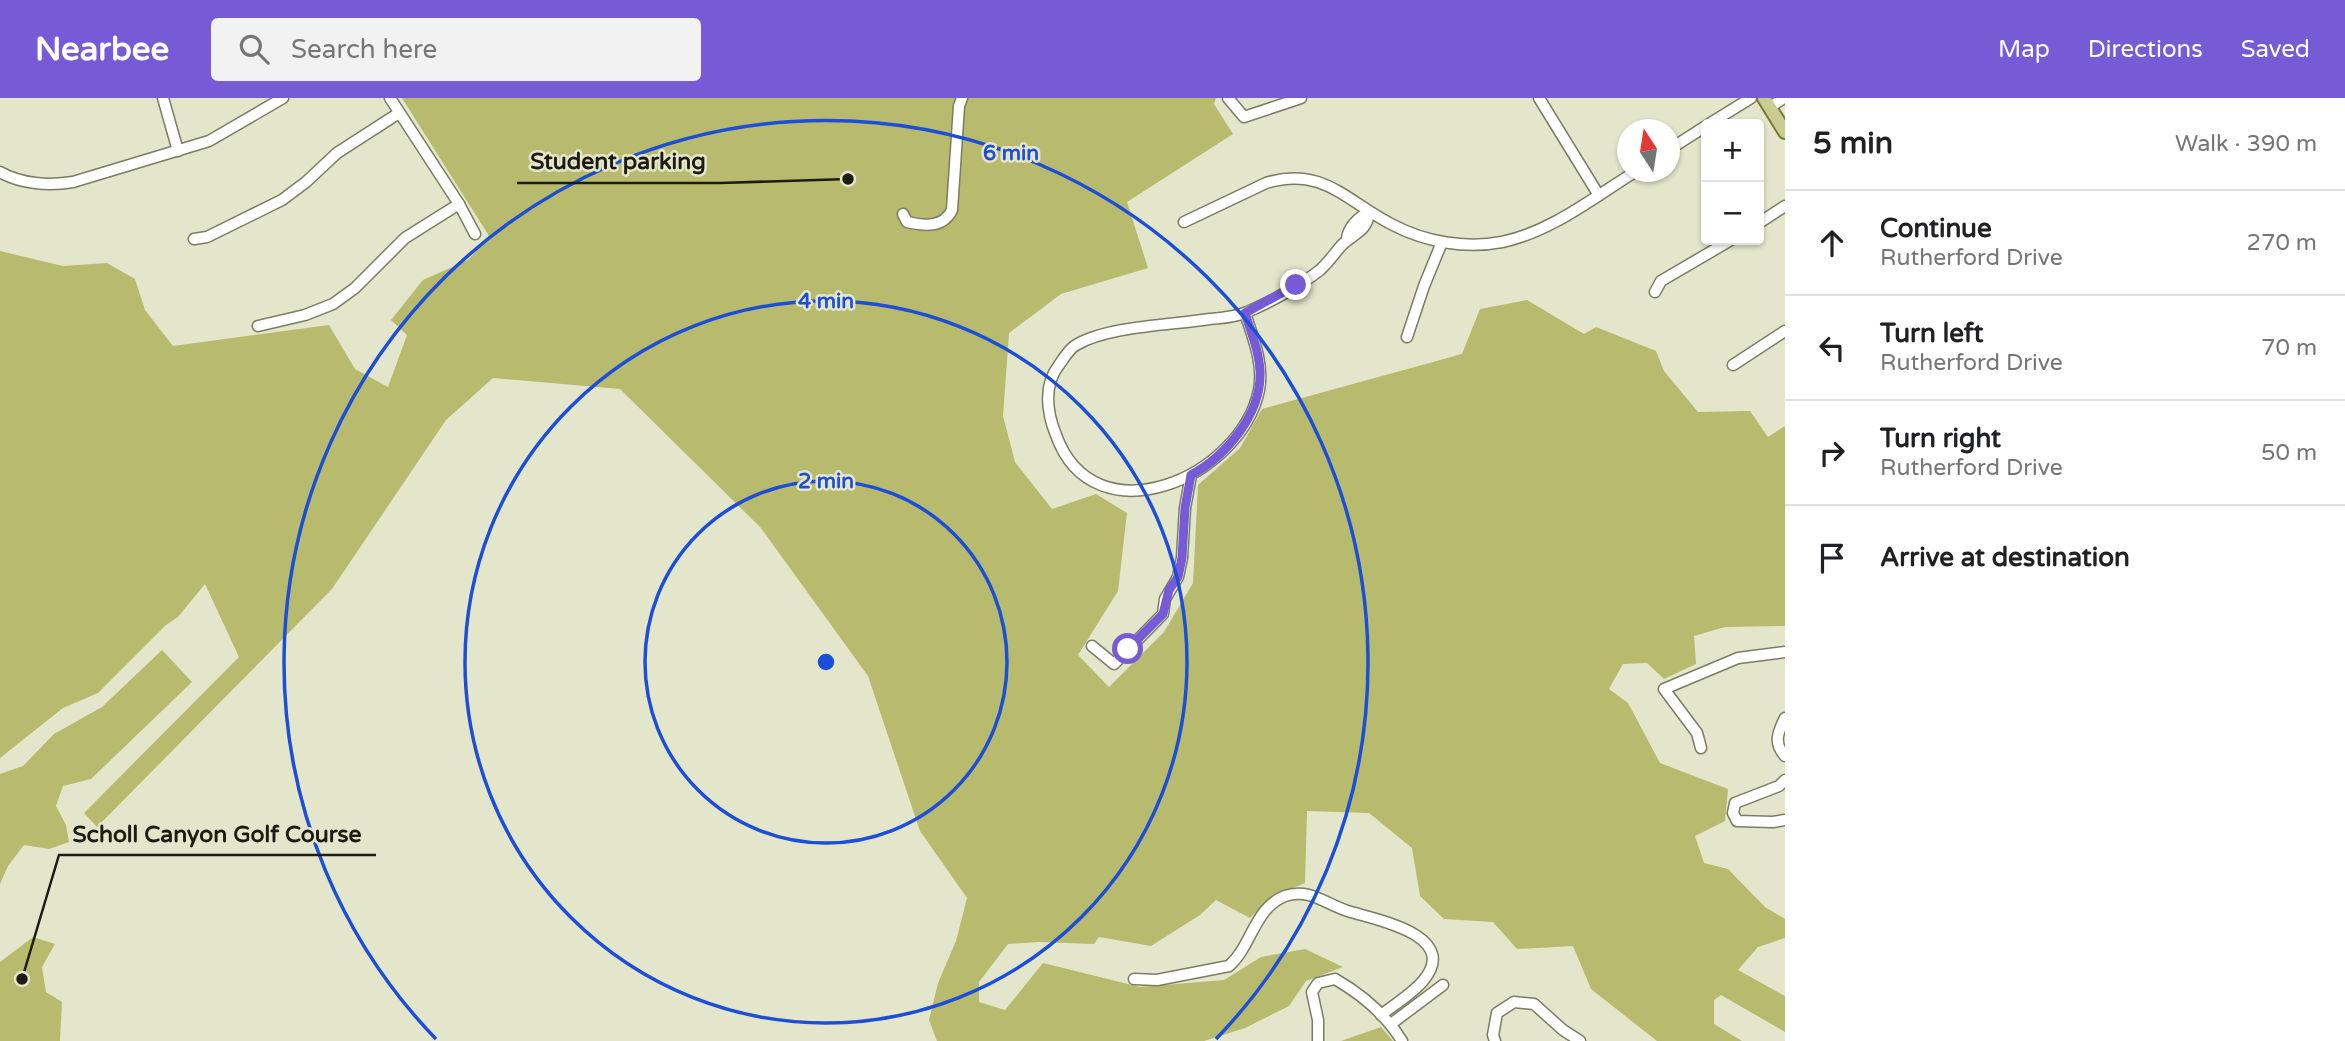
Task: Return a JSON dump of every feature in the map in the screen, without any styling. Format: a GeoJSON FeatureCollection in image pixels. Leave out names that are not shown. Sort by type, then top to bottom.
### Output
{"type":"FeatureCollection","features":[{"type":"Feature","properties":{"kind":"main road"},"geometry":{"type":"LineString","coordinates":[[1767,102],[1785,132]]}},
{"type":"Feature","properties":{"kind":"street"},"geometry":{"type":"LineString","coordinates":[[163,98],[178,151]]}},
{"type":"Feature","properties":{"kind":"street"},"geometry":{"type":"LineString","coordinates":[[0,172],[32,182],[57,185],[73,183],[222,135],[283,98]]}},
{"type":"Feature","properties":{"kind":"street"},"geometry":{"type":"LineString","coordinates":[[390,98],[475,234]]}},
{"type":"Feature","properties":{"kind":"street"},"geometry":{"type":"LineString","coordinates":[[903,214],[907,222],[925,226],[943,221],[953,210],[959,106],[962,98]]}},
{"type":"Feature","properties":{"kind":"street"},"geometry":{"type":"LineString","coordinates":[[1228,98],[1244,117],[1301,98]]}},
{"type":"Feature","properties":{"kind":"street"},"geometry":{"type":"LineString","coordinates":[[1539,98],[1598,194]]}},
{"type":"Feature","properties":{"kind":"street"},"geometry":{"type":"LineString","coordinates":[[1718,119],[1751,98]]}},
{"type":"Feature","properties":{"kind":"street"},"geometry":{"type":"LineString","coordinates":[[1767,102],[1784,98]]}},
{"type":"Feature","properties":{"kind":"street"},"geometry":{"type":"LineString","coordinates":[[194,239],[208,237],[282,200],[337,153],[399,113]]}},
{"type":"Feature","properties":{"kind":"street"},"geometry":{"type":"LineString","coordinates":[[1680,143],[1701,129]]}},
{"type":"Feature","properties":{"kind":"street"},"geometry":{"type":"LineString","coordinates":[[1184,222],[1266,183],[1306,178],[1345,193],[1369,212],[1416,236],[1471,245],[1501,242],[1526,235],[1553,222],[1618,182]]}},
{"type":"Feature","properties":{"kind":"street"},"geometry":{"type":"LineString","coordinates":[[258,326],[305,315],[333,304],[355,288],[405,238],[458,204]]}},
{"type":"Feature","properties":{"kind":"street"},"geometry":{"type":"LineString","coordinates":[[1764,220],[1785,206]]}},
{"type":"Feature","properties":{"kind":"street"},"geometry":{"type":"LineString","coordinates":[[1245,313],[1257,351],[1259,391],[1249,415],[1217,458],[1191,475],[1162,486],[1135,492],[1105,488],[1074,469],[1063,453],[1048,410],[1048,392],[1055,370],[1073,346],[1102,334],[1245,313],[1320,269],[1347,239],[1354,238],[1368,220],[1369,212]]}},
{"type":"Feature","properties":{"kind":"street"},"geometry":{"type":"LineString","coordinates":[[1407,337],[1442,242]]}},
{"type":"Feature","properties":{"kind":"street"},"geometry":{"type":"LineString","coordinates":[[1655,292],[1661,281],[1722,245]]}},
{"type":"Feature","properties":{"kind":"street"},"geometry":{"type":"LineString","coordinates":[[1733,365],[1785,331]]}},
{"type":"Feature","properties":{"kind":"street"},"geometry":{"type":"LineString","coordinates":[[1092,646],[1114,664],[1163,614],[1166,599],[1178,577],[1182,558],[1183,527],[1191,475]]}},
{"type":"Feature","properties":{"kind":"street"},"geometry":{"type":"LineString","coordinates":[[1701,748],[1696,733],[1664,689],[1738,658],[1785,652]]}},
{"type":"Feature","properties":{"kind":"street"},"geometry":{"type":"LineString","coordinates":[[1785,718],[1776,735],[1779,750],[1785,756]]}},
{"type":"Feature","properties":{"kind":"street"},"geometry":{"type":"LineString","coordinates":[[1785,780],[1779,786],[1735,803],[1733,813],[1737,821],[1785,820]]}},
{"type":"Feature","properties":{"kind":"street"},"geometry":{"type":"LineString","coordinates":[[1134,979],[1157,980],[1229,966],[1268,906],[1285,896],[1305,893],[1348,912],[1394,925],[1426,942],[1431,957],[1430,971],[1420,984],[1381,1015]]}},
{"type":"Feature","properties":{"kind":"street"},"geometry":{"type":"LineString","coordinates":[[1318,1041],[1318,1020],[1312,992],[1318,983],[1335,979],[1353,989],[1391,1024],[1402,1041]]}},
{"type":"Feature","properties":{"kind":"street"},"geometry":{"type":"LineString","coordinates":[[1391,1024],[1443,985]]}},
{"type":"Feature","properties":{"kind":"street"},"geometry":{"type":"LineString","coordinates":[[1495,1041],[1493,1035],[1497,1013],[1514,1002],[1534,1004],[1580,1041]]}},
{"type":"Feature","properties":{"kind":"green space"},"geometry":{"type":"Polygon","coordinates":[[[402,98],[1216,98],[1214,104],[1233,134],[1127,202],[1148,268],[1061,294],[1009,333],[1003,416],[1015,462],[1052,509],[1096,494],[1127,513],[1118,591],[1078,655],[1109,687],[1164,632],[1193,583],[1198,485],[1240,448],[1262,409],[1462,354],[1480,309],[1527,300],[1584,334],[1596,327],[1656,351],[1664,371],[1698,412],[1750,411],[1768,437],[1785,426],[1785,626],[1725,627],[1694,636],[1696,664],[1664,679],[1647,663],[1623,664],[1609,689],[1628,703],[1660,763],[1728,789],[1725,821],[1695,836],[1704,863],[1728,869],[1765,907],[1785,919],[1785,938],[1758,947],[1738,970],[1785,996],[1785,1032],[1721,995],[1714,1000],[1714,1024],[1742,1041],[1657,1041],[1591,989],[1573,946],[1517,949],[1493,922],[1444,919],[1420,896],[1412,848],[1369,813],[1307,811],[1305,883],[1271,897],[1250,918],[1216,900],[1200,915],[1151,946],[1099,937],[1094,944],[1008,944],[979,982],[979,1002],[1005,1010],[1043,963],[1140,987],[1224,980],[1261,957],[1305,949],[1343,967],[1306,981],[1289,1006],[1245,1028],[1204,1041],[937,1041],[929,1020],[938,983],[956,941],[967,898],[920,831],[868,676],[761,528],[620,389],[493,378],[446,420],[332,589],[97,827],[84,813],[239,657],[205,584],[178,617],[166,625],[98,693],[63,708],[0,758],[0,251],[63,266],[107,263],[135,279],[145,310],[173,346],[329,325],[355,369],[388,387],[407,335],[391,320],[423,280],[468,260],[489,236],[402,98]]]}},
{"type":"Feature","properties":{"kind":"green space"},"geometry":{"type":"Polygon","coordinates":[[[162,650],[192,682],[91,779],[63,786],[56,806],[66,825],[69,842],[49,849],[24,845],[8,866],[0,884],[0,774],[23,766],[54,734],[102,707],[162,650]]]}},
{"type":"Feature","properties":{"kind":"green space"},"geometry":{"type":"Polygon","coordinates":[[[33,937],[55,944],[42,967],[46,992],[62,1002],[60,1041],[0,1041],[0,962],[33,937]]]}},
{"type":"Feature","properties":{"kind":"green space"},"geometry":{"type":"Polygon","coordinates":[[[1381,1027],[1393,1041],[1341,1041],[1381,1027]]]}},
{"type":"Feature","properties":{"kind":"place","name":"Student parking"},"geometry":{"type":"Point","coordinates":[848,179]}},
{"type":"Feature","properties":{"kind":"place","name":"Scholl Canyon Golf Course"},"geometry":{"type":"Point","coordinates":[22,979]}},
{"type":"Feature","properties":{"kind":"route"},"geometry":{"type":"LineString","coordinates":[[1128,649],[1163,614],[1169,590],[1178,577],[1191,475],[1217,458],[1233,440],[1249,415],[1259,391],[1257,351],[1245,313],[1296,285]]}}]}
